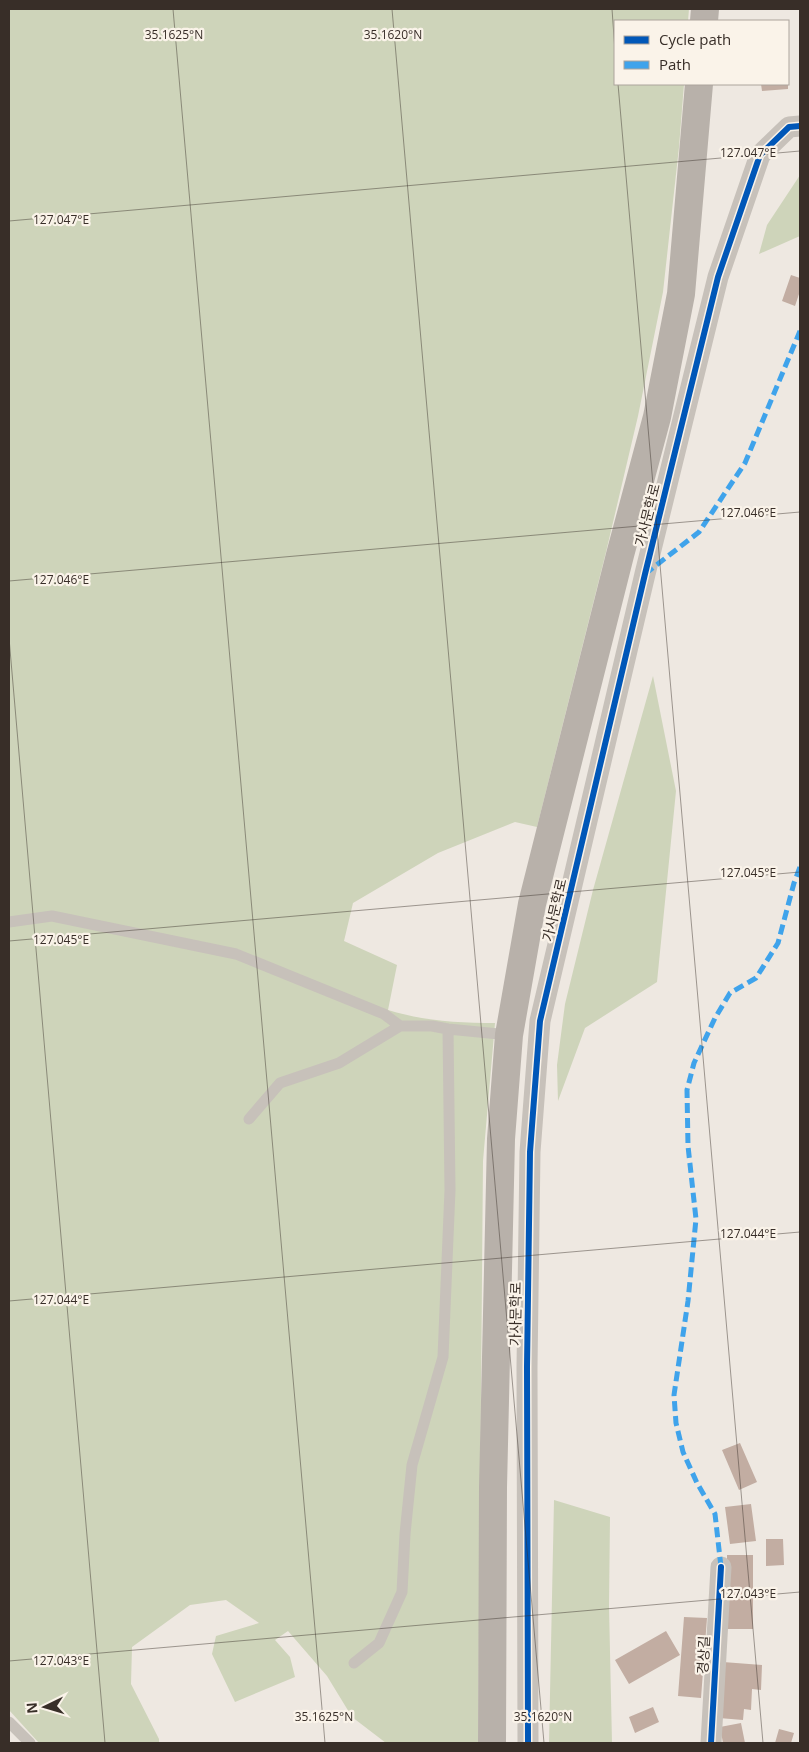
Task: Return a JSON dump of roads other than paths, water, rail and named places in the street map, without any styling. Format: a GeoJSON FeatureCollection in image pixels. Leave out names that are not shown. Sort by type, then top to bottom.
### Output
{"type":"FeatureCollection","features":[{"type":"Feature","properties":{"kind":"main road","name":"가사문학로"},"geometry":{"type":"LineString","coordinates":[[492,1743],[493,1488],[500,1179],[509,1035],[532,904],[620,555],[657,417],[681,294],[699,85]]}},
{"type":"Feature","properties":{"kind":"street","name":"가사문학로"},"geometry":{"type":"LineString","coordinates":[[528,1743],[527,1367],[530,1152],[540,1021],[645,574],[718,278],[760,155],[789,127],[800,126]]}},
{"type":"Feature","properties":{"kind":"street","name":"경상길"},"geometry":{"type":"LineString","coordinates":[[711,1743],[721,1567]]}},
{"type":"Feature","properties":{"kind":"lane"},"geometry":{"type":"LineString","coordinates":[[9,922],[52,916],[236,954],[384,1014],[400,1026]]}},
{"type":"Feature","properties":{"kind":"lane"},"geometry":{"type":"LineString","coordinates":[[249,1119],[280,1083],[339,1063],[400,1026],[432,1026],[509,1035]]}},
{"type":"Feature","properties":{"kind":"lane"},"geometry":{"type":"LineString","coordinates":[[354,1663],[379,1643],[402,1592],[405,1534],[412,1465],[443,1357],[450,1190],[448,1029]]}},
{"type":"Feature","properties":{"kind":"lane"},"geometry":{"type":"LineString","coordinates":[[9,1722],[30,1743]]}}]}
